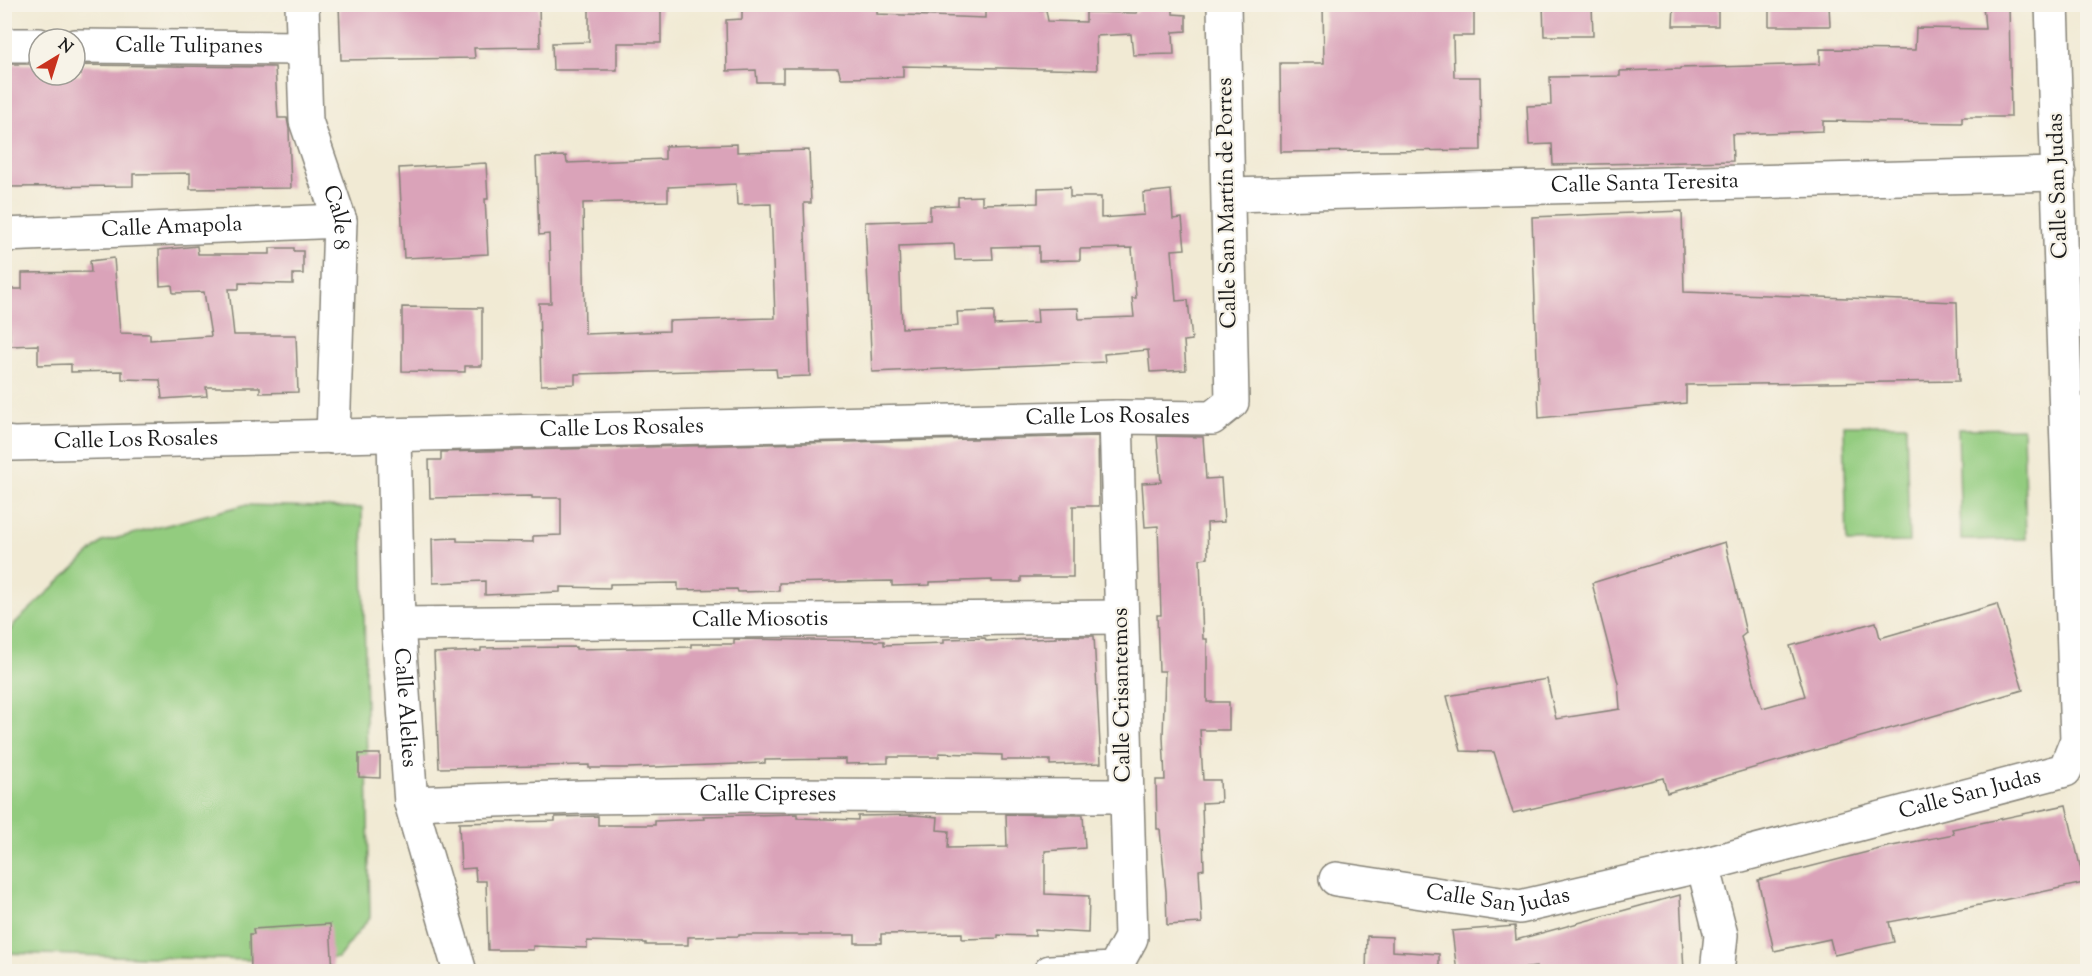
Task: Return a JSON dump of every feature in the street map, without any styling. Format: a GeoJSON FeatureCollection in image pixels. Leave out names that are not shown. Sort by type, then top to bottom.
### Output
{"type":"FeatureCollection","features":[{"type":"Feature","properties":{"kind":"street","name":"Calle 8"},"geometry":{"type":"LineString","coordinates":[[302,4],[306,121],[340,221],[333,437]]}},
{"type":"Feature","properties":{"kind":"street","name":"Calle San Martín de Porres"},"geometry":{"type":"LineString","coordinates":[[1224,4],[1232,402]]}},
{"type":"Feature","properties":{"kind":"street","name":"Calle San Judas"},"geometry":{"type":"LineString","coordinates":[[1336,879],[1520,907],[1703,865],[2065,770],[2077,740],[2078,463],[2077,405],[2059,174],[2052,4]]}},
{"type":"Feature","properties":{"kind":"street"},"geometry":{"type":"LineString","coordinates":[[4,45],[27,45]]}},
{"type":"Feature","properties":{"kind":"street","name":"Calle Tulipanes"},"geometry":{"type":"LineString","coordinates":[[87,46],[303,48]]}},
{"type":"Feature","properties":{"kind":"street","name":"Calle Santa Teresita"},"geometry":{"type":"LineString","coordinates":[[1229,195],[2059,174]]}},
{"type":"Feature","properties":{"kind":"street","name":"Calle Amapola"},"geometry":{"type":"LineString","coordinates":[[4,235],[340,221]]}},
{"type":"Feature","properties":{"kind":"street","name":"Calle Los Rosales"},"geometry":{"type":"LineString","coordinates":[[4,443],[394,436],[1116,417],[1212,418],[1232,402]]}},
{"type":"Feature","properties":{"kind":"street","name":"Calle Crisantemos"},"geometry":{"type":"LineString","coordinates":[[1050,972],[1114,969],[1131,938],[1116,417]]}},
{"type":"Feature","properties":{"kind":"street","name":"Calle Alelies"},"geometry":{"type":"LineString","coordinates":[[394,436],[398,624],[411,803],[460,972]]}},
{"type":"Feature","properties":{"kind":"street","name":"Calle Miosotis"},"geometry":{"type":"LineString","coordinates":[[398,624],[1121,617]]}},
{"type":"Feature","properties":{"kind":"street","name":"Calle Cipreses"},"geometry":{"type":"LineString","coordinates":[[411,803],[583,797],[752,795],[1126,796]]}},
{"type":"Feature","properties":{"kind":"street"},"geometry":{"type":"LineString","coordinates":[[1703,865],[1721,935],[1716,972]]}},
{"type":"Feature","properties":{"kind":"green space"},"geometry":{"type":"Polygon","coordinates":[[[1844,425],[1906,425],[1909,542],[1847,543],[1844,425]]]}},
{"type":"Feature","properties":{"kind":"green space"},"geometry":{"type":"Polygon","coordinates":[[[2023,428],[2026,539],[1961,540],[1958,429],[2023,428]]]}},
{"type":"Feature","properties":{"kind":"green space"},"geometry":{"type":"Polygon","coordinates":[[[244,505],[362,508],[370,917],[338,958],[251,960],[5,953],[4,639],[15,623],[102,542],[244,505]]]}},
{"type":"Feature","properties":{"kind":"building"},"geometry":{"type":"Polygon","coordinates":[[[339,4],[539,4],[540,47],[474,48],[475,58],[341,60],[339,4]]]}},
{"type":"Feature","properties":{"kind":"building"},"geometry":{"type":"Polygon","coordinates":[[[589,4],[661,4],[661,43],[617,43],[617,70],[553,70],[552,43],[589,42],[589,4]]]}},
{"type":"Feature","properties":{"kind":"building"},"geometry":{"type":"Polygon","coordinates":[[[877,4],[877,14],[985,18],[985,7],[1046,10],[1048,21],[1086,22],[1086,12],[1137,13],[1137,4],[1173,4],[1173,14],[1186,15],[1186,31],[1173,32],[1174,54],[1133,55],[1131,34],[1096,36],[1097,70],[903,66],[903,77],[841,78],[838,68],[783,68],[783,82],[757,82],[756,70],[727,71],[726,20],[742,19],[742,5],[877,4]]]}},
{"type":"Feature","properties":{"kind":"building"},"geometry":{"type":"Polygon","coordinates":[[[1323,4],[1474,4],[1474,36],[1453,36],[1454,77],[1480,77],[1481,150],[1281,152],[1280,63],[1324,63],[1323,4]]]}},
{"type":"Feature","properties":{"kind":"building"},"geometry":{"type":"Polygon","coordinates":[[[1543,4],[1592,4],[1593,36],[1544,36],[1543,4]]]}},
{"type":"Feature","properties":{"kind":"building"},"geometry":{"type":"Polygon","coordinates":[[[1674,4],[1718,4],[1718,26],[1673,26],[1674,4]]]}},
{"type":"Feature","properties":{"kind":"building"},"geometry":{"type":"Polygon","coordinates":[[[1769,4],[1829,4],[1830,26],[1769,26],[1769,4]]]}},
{"type":"Feature","properties":{"kind":"building"},"geometry":{"type":"Polygon","coordinates":[[[1983,4],[2009,4],[2011,117],[1962,117],[1962,123],[1823,121],[1823,131],[1732,134],[1733,161],[1553,165],[1552,144],[1529,145],[1527,106],[1551,105],[1550,77],[1620,76],[1620,71],[1680,68],[1820,64],[1820,49],[1915,50],[1916,28],[1985,29],[1983,4]]]}},
{"type":"Feature","properties":{"kind":"building"},"geometry":{"type":"Polygon","coordinates":[[[4,64],[27,64],[27,87],[87,87],[87,65],[275,67],[278,118],[287,118],[289,129],[291,188],[190,189],[190,173],[133,174],[133,186],[4,187],[4,64]]]}},
{"type":"Feature","properties":{"kind":"building"},"geometry":{"type":"Polygon","coordinates":[[[737,144],[737,152],[809,150],[811,203],[804,203],[810,376],[777,377],[776,369],[575,374],[575,384],[541,385],[539,303],[551,303],[549,234],[539,235],[536,157],[566,156],[567,163],[665,159],[665,146],[737,144]],[[736,184],[668,187],[668,201],[583,203],[585,334],[669,331],[669,321],[775,318],[771,204],[737,205],[736,184]]]}},
{"type":"Feature","properties":{"kind":"building"},"geometry":{"type":"Polygon","coordinates":[[[486,163],[488,254],[404,258],[399,168],[486,163]]]}},
{"type":"Feature","properties":{"kind":"building"},"geometry":{"type":"Polygon","coordinates":[[[1070,187],[1070,197],[1101,197],[1101,218],[1144,215],[1143,193],[1171,190],[1173,219],[1182,218],[1185,249],[1172,250],[1176,301],[1188,300],[1192,340],[1184,341],[1186,370],[1150,372],[1148,350],[1104,354],[1105,362],[872,372],[865,222],[930,220],[930,206],[958,205],[958,197],[982,196],[982,204],[1038,203],[1038,188],[1070,187]],[[954,244],[899,246],[902,328],[958,326],[957,312],[994,311],[994,325],[1038,323],[1037,309],[1078,308],[1079,319],[1134,317],[1132,298],[1136,298],[1132,248],[1080,249],[1080,260],[1039,261],[1039,246],[992,247],[993,259],[955,260],[954,244]]]}},
{"type":"Feature","properties":{"kind":"building"},"geometry":{"type":"Polygon","coordinates":[[[1682,211],[1684,292],[1957,302],[1959,381],[1686,385],[1686,403],[1539,418],[1532,217],[1682,211]]]}},
{"type":"Feature","properties":{"kind":"building"},"geometry":{"type":"Polygon","coordinates":[[[197,246],[198,254],[270,254],[270,248],[294,248],[294,251],[303,251],[303,274],[293,274],[293,284],[239,283],[239,289],[229,289],[234,335],[296,335],[298,392],[260,393],[260,387],[206,387],[207,396],[162,399],[160,380],[122,379],[122,371],[71,372],[71,364],[38,365],[38,345],[10,346],[8,289],[22,289],[22,273],[91,272],[90,261],[114,258],[120,333],[150,334],[150,340],[211,336],[204,292],[173,293],[172,285],[160,286],[159,250],[197,246]]]}},
{"type":"Feature","properties":{"kind":"building"},"geometry":{"type":"Polygon","coordinates":[[[402,307],[482,308],[482,366],[465,366],[465,372],[402,371],[402,307]]]}},
{"type":"Feature","properties":{"kind":"building"},"geometry":{"type":"Polygon","coordinates":[[[1098,436],[1099,506],[1073,506],[1073,577],[1021,577],[1021,582],[992,582],[992,580],[892,586],[892,581],[779,583],[779,591],[738,592],[737,589],[678,590],[678,583],[610,584],[610,588],[560,587],[560,592],[485,595],[485,581],[433,583],[432,539],[533,542],[533,536],[561,535],[561,498],[532,498],[532,496],[430,498],[429,460],[441,460],[441,452],[1098,436]]]}},
{"type":"Feature","properties":{"kind":"building"},"geometry":{"type":"Polygon","coordinates":[[[1157,436],[1203,437],[1206,479],[1221,478],[1224,522],[1207,523],[1208,558],[1200,559],[1203,639],[1207,639],[1207,702],[1229,702],[1229,730],[1200,730],[1203,780],[1220,780],[1221,802],[1202,803],[1204,869],[1199,870],[1202,923],[1167,925],[1160,829],[1157,829],[1156,780],[1165,780],[1163,737],[1165,671],[1159,671],[1157,615],[1161,615],[1158,526],[1145,527],[1142,483],[1161,482],[1157,436]]]}},
{"type":"Feature","properties":{"kind":"building"},"geometry":{"type":"Polygon","coordinates":[[[1725,542],[1746,633],[1741,637],[1762,708],[1805,696],[1790,646],[1876,622],[1880,638],[1997,604],[2023,690],[1667,793],[1663,778],[1513,813],[1494,752],[1461,751],[1447,696],[1547,679],[1556,719],[1620,709],[1618,683],[1592,583],[1725,542]]]}},
{"type":"Feature","properties":{"kind":"building"},"geometry":{"type":"Polygon","coordinates":[[[1056,636],[1094,636],[1101,763],[1050,765],[1050,760],[1002,760],[1002,755],[939,753],[939,757],[888,757],[888,763],[846,764],[846,759],[765,760],[765,763],[628,768],[589,768],[589,765],[439,768],[434,653],[481,651],[481,648],[691,647],[691,644],[734,644],[734,639],[884,641],[884,645],[944,643],[944,639],[985,638],[986,641],[1056,638],[1056,636]]]}},
{"type":"Feature","properties":{"kind":"building"},"geometry":{"type":"Polygon","coordinates":[[[359,754],[380,754],[380,778],[359,777],[359,754]]]}},
{"type":"Feature","properties":{"kind":"building"},"geometry":{"type":"Polygon","coordinates":[[[2066,805],[2084,883],[1889,922],[1894,942],[1834,955],[1830,939],[1774,951],[1758,880],[1887,847],[1954,834],[1952,829],[2066,805]]]}},
{"type":"Feature","properties":{"kind":"building"},"geometry":{"type":"Polygon","coordinates":[[[797,814],[797,818],[858,820],[858,816],[938,817],[937,830],[949,831],[948,848],[1007,847],[1006,814],[1083,815],[1085,848],[1045,851],[1045,894],[1089,896],[1088,933],[1035,930],[1035,936],[998,935],[998,938],[962,939],[962,933],[881,934],[881,943],[855,943],[855,935],[739,935],[688,937],[688,945],[587,941],[587,948],[533,946],[533,950],[488,950],[486,881],[476,881],[475,868],[461,869],[459,823],[555,821],[555,817],[598,816],[598,825],[655,825],[655,821],[704,819],[703,816],[797,814]]]}},
{"type":"Feature","properties":{"kind":"building"},"geometry":{"type":"Polygon","coordinates":[[[1680,895],[1684,972],[1536,972],[1536,967],[1493,972],[1457,972],[1452,931],[1515,926],[1516,940],[1680,895]]]}},
{"type":"Feature","properties":{"kind":"building"},"geometry":{"type":"Polygon","coordinates":[[[330,924],[333,972],[251,972],[250,934],[254,934],[253,929],[330,924]]]}},
{"type":"Feature","properties":{"kind":"building"},"geometry":{"type":"Polygon","coordinates":[[[1367,936],[1392,937],[1392,951],[1439,954],[1439,972],[1366,972],[1367,936]]]}}]}
